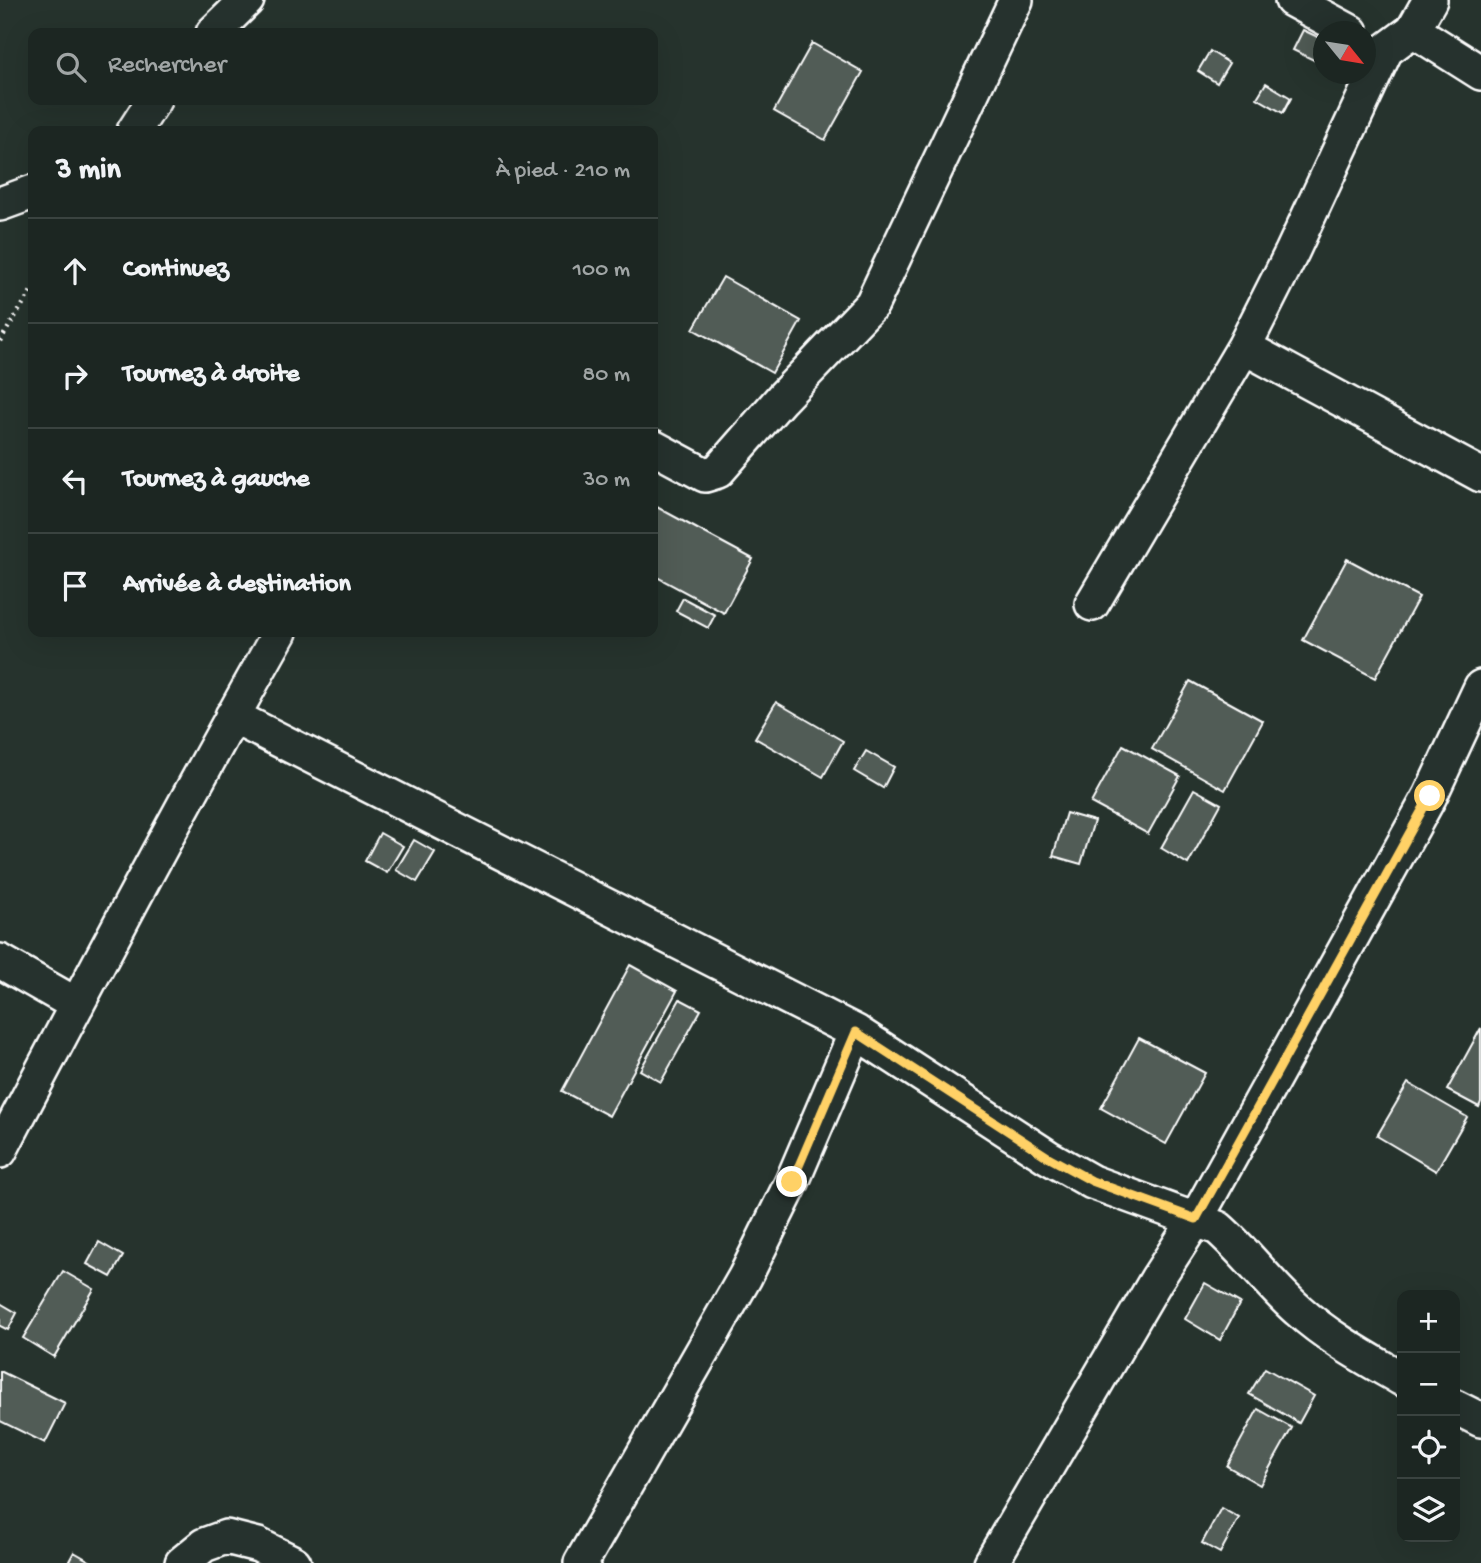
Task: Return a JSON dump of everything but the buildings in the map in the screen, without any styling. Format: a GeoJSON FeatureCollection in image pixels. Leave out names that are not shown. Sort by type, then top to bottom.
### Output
{"type":"FeatureCollection","features":[{"type":"Feature","properties":{"kind":"street"},"geometry":{"type":"LineString","coordinates":[[218,28],[247,0]]}},
{"type":"Feature","properties":{"kind":"street"},"geometry":{"type":"LineString","coordinates":[[658,450],[705,475],[718,471],[780,399],[872,304],[1016,0]]}},
{"type":"Feature","properties":{"kind":"street"},"geometry":{"type":"LineString","coordinates":[[1292,0],[1331,21]]}},
{"type":"Feature","properties":{"kind":"street"},"geometry":{"type":"LineString","coordinates":[[1376,44],[1413,30],[1430,0]]}},
{"type":"Feature","properties":{"kind":"street"},"geometry":{"type":"LineString","coordinates":[[1413,30],[1481,73]]}},
{"type":"Feature","properties":{"kind":"street"},"geometry":{"type":"LineString","coordinates":[[1092,604],[1244,346],[1292,252],[1360,84]]}},
{"type":"Feature","properties":{"kind":"street"},"geometry":{"type":"LineString","coordinates":[[137,126],[151,105]]}},
{"type":"Feature","properties":{"kind":"street"},"geometry":{"type":"LineString","coordinates":[[0,204],[28,193]]}},
{"type":"Feature","properties":{"kind":"street"},"geometry":{"type":"LineString","coordinates":[[1244,346],[1481,475]]}},
{"type":"Feature","properties":{"kind":"street"},"geometry":{"type":"LineString","coordinates":[[0,1151],[232,716],[278,637]]}},
{"type":"Feature","properties":{"kind":"street"},"geometry":{"type":"LineString","coordinates":[[991,1563],[1157,1279],[1196,1219],[1430,796],[1481,687]]}},
{"type":"Feature","properties":{"kind":"street"},"geometry":{"type":"LineString","coordinates":[[232,716],[856,1032],[1048,1157],[1092,1181],[1218,1228],[1296,1309],[1339,1343],[1397,1376]]}},
{"type":"Feature","properties":{"kind":"street"},"geometry":{"type":"LineString","coordinates":[[0,961],[76,1005]]}},
{"type":"Feature","properties":{"kind":"street"},"geometry":{"type":"LineString","coordinates":[[581,1563],[745,1277],[792,1182],[856,1032]]}},
{"type":"Feature","properties":{"kind":"street"},"geometry":{"type":"LineString","coordinates":[[1460,1410],[1481,1420]]}},
{"type":"Feature","properties":{"kind":"street"},"geometry":{"type":"LineString","coordinates":[[182,1563],[204,1545],[226,1537],[258,1545],[294,1563]]}},
{"type":"Feature","properties":{"kind":"path"},"geometry":{"type":"LineString","coordinates":[[0,341],[28,296]]}},
{"type":"Feature","properties":{"kind":"route"},"geometry":{"type":"LineString","coordinates":[[792,1182],[856,1032],[1048,1157],[1092,1181],[1196,1219],[1430,796]]}}]}
